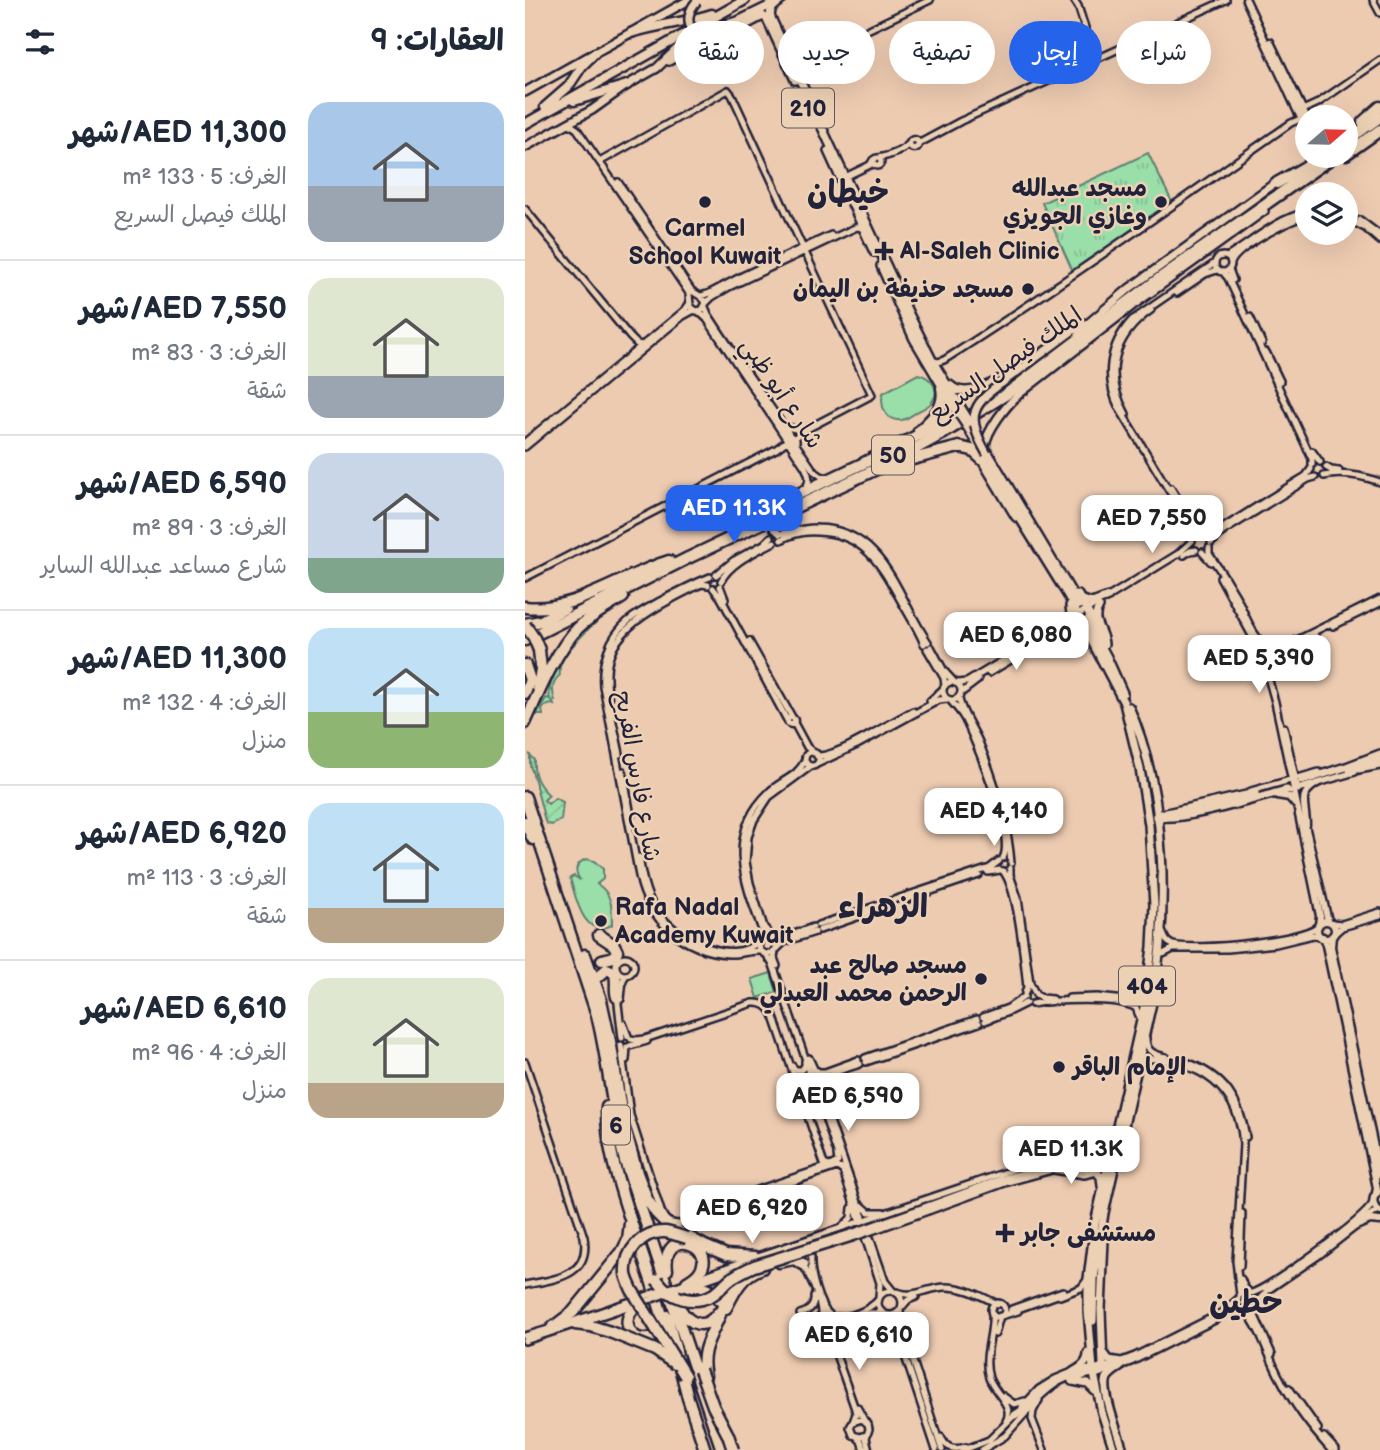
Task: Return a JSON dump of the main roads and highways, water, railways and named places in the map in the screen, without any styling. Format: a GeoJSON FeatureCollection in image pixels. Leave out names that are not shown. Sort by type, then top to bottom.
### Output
{"type":"FeatureCollection","features":[{"type":"Feature","properties":{"kind":"highway"},"geometry":{"type":"LineString","coordinates":[[525,124],[736,0]]}},
{"type":"Feature","properties":{"kind":"highway"},"geometry":{"type":"LineString","coordinates":[[544,111],[747,0]]}},
{"type":"Feature","properties":{"kind":"highway"},"geometry":{"type":"LineString","coordinates":[[714,21],[747,0]]}},
{"type":"Feature","properties":{"kind":"highway"},"geometry":{"type":"LineString","coordinates":[[631,33],[655,25],[683,22],[712,14]]}},
{"type":"Feature","properties":{"kind":"highway"},"geometry":{"type":"LineString","coordinates":[[544,111],[568,87],[595,53]]}},
{"type":"Feature","properties":{"kind":"highway"},"geometry":{"type":"LineString","coordinates":[[525,118],[627,85]]}},
{"type":"Feature","properties":{"kind":"highway"},"geometry":{"type":"LineString","coordinates":[[1358,126],[1380,109]]}},
{"type":"Feature","properties":{"kind":"highway"},"geometry":{"type":"LineString","coordinates":[[1358,131],[1380,117]]}},
{"type":"Feature","properties":{"kind":"highway"},"geometry":{"type":"LineString","coordinates":[[1358,140],[1380,124]]}},
{"type":"Feature","properties":{"kind":"highway"},"geometry":{"type":"LineString","coordinates":[[1358,146],[1380,130]]}},
{"type":"Feature","properties":{"kind":"highway"},"geometry":{"type":"LineString","coordinates":[[1276,183],[1300,168]]}},
{"type":"Feature","properties":{"kind":"highway","name":"الملك فيصل السريع"},"geometry":{"type":"LineString","coordinates":[[525,635],[669,561],[895,454],[1039,365],[1164,269],[1303,168]]}},
{"type":"Feature","properties":{"kind":"highway","name":"الملك فيصل السريع"},"geometry":{"type":"LineString","coordinates":[[525,640],[688,558],[887,464],[942,434],[1005,395],[1160,278],[1316,168]]}},
{"type":"Feature","properties":{"kind":"highway"},"geometry":{"type":"LineString","coordinates":[[1265,211],[1326,168]]}},
{"type":"Feature","properties":{"kind":"highway"},"geometry":{"type":"LineString","coordinates":[[1265,211],[1312,171]]}},
{"type":"Feature","properties":{"kind":"highway"},"geometry":{"type":"LineString","coordinates":[[1132,306],[1160,278]]}},
{"type":"Feature","properties":{"kind":"highway"},"geometry":{"type":"LineString","coordinates":[[1005,395],[1042,375]]}},
{"type":"Feature","properties":{"kind":"highway"},"geometry":{"type":"LineString","coordinates":[[898,447],[918,432],[937,411],[943,400],[943,384]]}},
{"type":"Feature","properties":{"kind":"highway"},"geometry":{"type":"LineString","coordinates":[[738,529],[802,492],[898,447],[961,412]]}},
{"type":"Feature","properties":{"kind":"highway"},"geometry":{"type":"LineString","coordinates":[[887,464],[959,447],[970,449],[982,458],[1024,518]]}},
{"type":"Feature","properties":{"kind":"highway"},"geometry":{"type":"LineString","coordinates":[[729,539],[739,538],[764,527],[776,535],[798,510],[809,502]]}},
{"type":"Feature","properties":{"kind":"highway"},"geometry":{"type":"LineString","coordinates":[[527,719],[558,655],[572,635],[587,621],[688,558]]}},
{"type":"Feature","properties":{"kind":"highway"},"geometry":{"type":"LineString","coordinates":[[525,607],[553,607],[669,561]]}},
{"type":"Feature","properties":{"kind":"highway"},"geometry":{"type":"LineString","coordinates":[[527,719],[541,669],[539,650],[525,625],[541,621],[603,588]]}},
{"type":"Feature","properties":{"kind":"highway"},"geometry":{"type":"LineString","coordinates":[[525,647],[636,589]]}},
{"type":"Feature","properties":{"kind":"highway"},"geometry":{"type":"LineString","coordinates":[[525,665],[530,680],[525,693]]}},
{"type":"Feature","properties":{"kind":"highway"},"geometry":{"type":"LineString","coordinates":[[525,785],[528,812]]}},
{"type":"Feature","properties":{"kind":"highway","name":"6"},"geometry":{"type":"LineString","coordinates":[[525,797],[533,839],[589,1007],[620,1162],[711,1450]]}},
{"type":"Feature","properties":{"kind":"highway","name":"6"},"geometry":{"type":"LineString","coordinates":[[528,812],[597,1015],[620,1143],[643,1230],[679,1314],[722,1450]]}},
{"type":"Feature","properties":{"kind":"highway"},"geometry":{"type":"LineString","coordinates":[[530,824],[533,839]]}},
{"type":"Feature","properties":{"kind":"highway"},"geometry":{"type":"LineString","coordinates":[[530,824],[540,834],[597,987],[607,1027],[620,1109],[637,1177],[683,1327],[703,1374]]}},
{"type":"Feature","properties":{"kind":"highway"},"geometry":{"type":"LineString","coordinates":[[599,934],[614,945],[617,951],[614,957],[602,960]]}},
{"type":"Feature","properties":{"kind":"highway"},"geometry":{"type":"LineString","coordinates":[[581,945],[590,954],[611,961],[620,968],[606,966],[601,970],[597,987]]}},
{"type":"Feature","properties":{"kind":"highway"},"geometry":{"type":"LineString","coordinates":[[599,976],[607,969],[614,972],[617,997]]}},
{"type":"Feature","properties":{"kind":"highway"},"geometry":{"type":"LineString","coordinates":[[607,1107],[612,1158],[663,1319],[661,1331],[657,1336],[645,1340],[633,1336],[627,1322],[630,1311],[648,1298]]}},
{"type":"Feature","properties":{"kind":"highway"},"geometry":{"type":"LineString","coordinates":[[630,1147],[643,1230],[657,1280],[665,1290],[680,1298],[694,1300],[708,1297],[755,1262]]}},
{"type":"Feature","properties":{"kind":"highway"},"geometry":{"type":"LineString","coordinates":[[612,1158],[643,1230]]}},
{"type":"Feature","properties":{"kind":"highway"},"geometry":{"type":"LineString","coordinates":[[703,1374],[704,1352],[724,1305],[730,1280],[755,1262],[853,1235],[1043,1165],[1062,1166]]}},
{"type":"Feature","properties":{"kind":"highway"},"geometry":{"type":"LineString","coordinates":[[635,1167],[647,1199],[656,1213],[678,1231],[705,1246]]}},
{"type":"Feature","properties":{"kind":"highway"},"geometry":{"type":"LineString","coordinates":[[552,1328],[573,1312],[626,1247],[630,1222],[627,1208]]}},
{"type":"Feature","properties":{"kind":"highway"},"geometry":{"type":"LineString","coordinates":[[685,1379],[628,1280],[626,1265],[634,1247],[653,1233],[666,1232],[726,1255],[755,1262]]}},
{"type":"Feature","properties":{"kind":"highway"},"geometry":{"type":"LineString","coordinates":[[667,1270],[667,1258],[673,1247],[684,1242],[695,1246],[702,1255],[703,1263],[698,1274],[688,1284],[706,1287],[715,1292],[720,1305],[712,1320],[699,1324],[679,1314]]}},
{"type":"Feature","properties":{"kind":"highway"},"geometry":{"type":"LineString","coordinates":[[714,1327],[738,1285],[747,1276],[757,1269],[787,1260],[793,1259],[803,1264]]}},
{"type":"Feature","properties":{"kind":"highway"},"geometry":{"type":"LineString","coordinates":[[714,1327],[729,1298],[755,1262]]}},
{"type":"Feature","properties":{"kind":"highway"},"geometry":{"type":"LineString","coordinates":[[655,1266],[685,1379]]}},
{"type":"Feature","properties":{"kind":"highway"},"geometry":{"type":"LineString","coordinates":[[679,1314],[692,1341],[712,1406],[728,1435],[731,1450]]}},
{"type":"Feature","properties":{"kind":"highway"},"geometry":{"type":"LineString","coordinates":[[575,1324],[610,1332],[661,1353],[675,1364],[692,1390],[711,1450]]}},
{"type":"Feature","properties":{"kind":"highway"},"geometry":{"type":"LineString","coordinates":[[692,1341],[696,1358]]}},
{"type":"Feature","properties":{"kind":"main road"},"geometry":{"type":"LineString","coordinates":[[695,0],[689,14],[689,24],[698,36],[703,38],[718,36],[764,12]]}},
{"type":"Feature","properties":{"kind":"main road"},"geometry":{"type":"LineString","coordinates":[[525,92],[695,0]]}},
{"type":"Feature","properties":{"kind":"main road"},"geometry":{"type":"LineString","coordinates":[[525,147],[579,118],[627,85],[692,48],[721,37],[782,0]]}},
{"type":"Feature","properties":{"kind":"main road"},"geometry":{"type":"LineString","coordinates":[[773,27],[770,11],[782,0]]}},
{"type":"Feature","properties":{"kind":"main road"},"geometry":{"type":"LineString","coordinates":[[1248,0],[1297,105]]}},
{"type":"Feature","properties":{"kind":"main road"},"geometry":{"type":"LineString","coordinates":[[738,21],[764,12]]}},
{"type":"Feature","properties":{"kind":"main road","name":"210"},"geometry":{"type":"LineString","coordinates":[[764,12],[778,35]]}},
{"type":"Feature","properties":{"kind":"main road","name":"210"},"geometry":{"type":"LineString","coordinates":[[773,27],[778,38]]}},
{"type":"Feature","properties":{"kind":"main road"},"geometry":{"type":"LineString","coordinates":[[1270,48],[1283,64],[1297,105]]}},
{"type":"Feature","properties":{"kind":"main road"},"geometry":{"type":"LineString","coordinates":[[657,68],[674,52]]}},
{"type":"Feature","properties":{"kind":"main road","name":"210"},"geometry":{"type":"LineString","coordinates":[[799,84],[921,352],[961,412]]}},
{"type":"Feature","properties":{"kind":"main road","name":"210"},"geometry":{"type":"LineString","coordinates":[[829,147],[845,177],[863,228],[939,371],[943,384]]}},
{"type":"Feature","properties":{"kind":"main road","name":"الملك فيصل السريع"},"geometry":{"type":"LineString","coordinates":[[1079,334],[1083,327],[1137,282],[1276,183]]}},
{"type":"Feature","properties":{"kind":"main road","name":"الملك فيصل السريع"},"geometry":{"type":"LineString","coordinates":[[986,451],[986,440],[1015,398],[1132,306],[1265,211]]}},
{"type":"Feature","properties":{"kind":"main road"},"geometry":{"type":"LineString","coordinates":[[986,451],[974,422],[982,399],[1109,304]]}},
{"type":"Feature","properties":{"kind":"main road"},"geometry":{"type":"LineString","coordinates":[[919,335],[916,338],[921,352]]}},
{"type":"Feature","properties":{"kind":"main road"},"geometry":{"type":"LineString","coordinates":[[943,384],[958,391],[980,387],[1007,376],[1044,351]]}},
{"type":"Feature","properties":{"kind":"main road","name":"404"},"geometry":{"type":"LineString","coordinates":[[961,412],[1062,586],[1084,616],[1124,703],[1139,763],[1150,836],[1154,894],[1152,947],[1139,1032],[1092,1240],[1088,1279],[1100,1402],[1119,1450]]}},
{"type":"Feature","properties":{"kind":"main road","name":"404"},"geometry":{"type":"LineString","coordinates":[[961,412],[1011,502],[1024,518]]}},
{"type":"Feature","properties":{"kind":"main road"},"geometry":{"type":"LineString","coordinates":[[1024,518],[1078,603],[1122,692]]}},
{"type":"Feature","properties":{"kind":"main road"},"geometry":{"type":"LineString","coordinates":[[1062,586],[1071,609],[1068,621]]}},
{"type":"Feature","properties":{"kind":"main road"},"geometry":{"type":"LineString","coordinates":[[1078,603],[1091,603],[1108,597]]}},
{"type":"Feature","properties":{"kind":"main road"},"geometry":{"type":"LineString","coordinates":[[1099,607],[1095,618],[1104,637],[1104,644]]}},
{"type":"Feature","properties":{"kind":"main road"},"geometry":{"type":"LineString","coordinates":[[1084,616],[1104,644],[1119,676],[1122,692]]}},
{"type":"Feature","properties":{"kind":"main road","name":"404"},"geometry":{"type":"LineString","coordinates":[[1084,616],[1089,635],[1124,703]]}},
{"type":"Feature","properties":{"kind":"main road"},"geometry":{"type":"LineString","coordinates":[[1055,634],[1076,625],[1089,635]]}},
{"type":"Feature","properties":{"kind":"main road","name":"404"},"geometry":{"type":"LineString","coordinates":[[1119,1450],[1090,1342],[1091,1303],[1106,1205],[1158,966],[1163,889],[1154,799],[1143,744],[1122,692]]}},
{"type":"Feature","properties":{"kind":"main road"},"geometry":{"type":"LineString","coordinates":[[1161,851],[1160,827],[1165,821],[1380,757]]}},
{"type":"Feature","properties":{"kind":"main road"},"geometry":{"type":"LineString","coordinates":[[1139,763],[1146,780],[1151,809],[1156,817]]}},
{"type":"Feature","properties":{"kind":"main road"},"geometry":{"type":"LineString","coordinates":[[1306,827],[1304,796],[1308,789],[1316,784]]}},
{"type":"Feature","properties":{"kind":"main road"},"geometry":{"type":"LineString","coordinates":[[1293,785],[1320,916],[1318,933],[1325,943],[1378,1192],[1373,1203],[1380,1211]]}},
{"type":"Feature","properties":{"kind":"main road"},"geometry":{"type":"LineString","coordinates":[[1293,785],[1330,922],[1335,928],[1331,947],[1380,1175]]}},
{"type":"Feature","properties":{"kind":"main road"},"geometry":{"type":"LineString","coordinates":[[1277,795],[1289,796],[1297,808]]}},
{"type":"Feature","properties":{"kind":"main road"},"geometry":{"type":"LineString","coordinates":[[1154,799],[1157,806],[1165,810],[1217,805]]}},
{"type":"Feature","properties":{"kind":"main road"},"geometry":{"type":"LineString","coordinates":[[1154,894],[1156,817],[1199,806]]}},
{"type":"Feature","properties":{"kind":"main road"},"geometry":{"type":"LineString","coordinates":[[1156,817],[1172,818]]}},
{"type":"Feature","properties":{"kind":"main road"},"geometry":{"type":"LineString","coordinates":[[1319,926],[1324,921],[1330,922]]}},
{"type":"Feature","properties":{"kind":"main road"},"geometry":{"type":"LineString","coordinates":[[1322,937],[1333,935]]}},
{"type":"Feature","properties":{"kind":"main road"},"geometry":{"type":"LineString","coordinates":[[1106,1205],[1107,1167],[1113,1162],[1127,1097],[1136,1075]]}},
{"type":"Feature","properties":{"kind":"main road"},"geometry":{"type":"LineString","coordinates":[[1080,1158],[1105,1154],[1117,1129]]}},
{"type":"Feature","properties":{"kind":"main road"},"geometry":{"type":"LineString","coordinates":[[1372,1135],[1380,1161]]}},
{"type":"Feature","properties":{"kind":"main road"},"geometry":{"type":"LineString","coordinates":[[1072,1376],[1097,1371],[1103,1351],[1101,1310],[1104,1227],[1120,1143]]}},
{"type":"Feature","properties":{"kind":"main road"},"geometry":{"type":"LineString","coordinates":[[1062,1166],[1097,1171],[1101,1177],[1103,1192]]}},
{"type":"Feature","properties":{"kind":"main road"},"geometry":{"type":"LineString","coordinates":[[1356,1226],[1370,1220],[1380,1221]]}},
{"type":"Feature","properties":{"kind":"main road"},"geometry":{"type":"LineString","coordinates":[[1009,1307],[1063,1292]]}},
{"type":"Feature","properties":{"kind":"main road"},"geometry":{"type":"LineString","coordinates":[[1015,1415],[1051,1385],[1072,1376],[1083,1366],[1087,1361],[1090,1342]]}},
{"type":"Feature","properties":{"kind":"main road"},"geometry":{"type":"LineString","coordinates":[[1103,1351],[1109,1360],[1120,1365],[1108,1376],[1106,1386],[1119,1450]]}},
{"type":"Feature","properties":{"kind":"main road"},"geometry":{"type":"LineString","coordinates":[[1072,1376],[1091,1385],[1100,1402]]}},
{"type":"Feature","properties":{"kind":"main road"},"geometry":{"type":"LineString","coordinates":[[1100,1390],[1119,1450]]}},
{"type":"Feature","properties":{"kind":"place","name":"Carmel School Kuwait"},"geometry":{"type":"Point","coordinates":[705,202]}},
{"type":"Feature","properties":{"kind":"place","name":"مسجد عبدالله وغازي الجويزي"},"geometry":{"type":"Point","coordinates":[1161,202]}},
{"type":"Feature","properties":{"kind":"place","name":"Al-Saleh Clinic"},"geometry":{"type":"Point","coordinates":[884,251]}},
{"type":"Feature","properties":{"kind":"place","name":"مسجد حذيفة بن اليمان"},"geometry":{"type":"Point","coordinates":[1028,289]}},
{"type":"Feature","properties":{"kind":"place","name":"Rafa Nadal Academy Kuwait"},"geometry":{"type":"Point","coordinates":[601,921]}},
{"type":"Feature","properties":{"kind":"place","name":"مسجد صالح عبد الرحمن محمد العبدلي"},"geometry":{"type":"Point","coordinates":[981,979]}},
{"type":"Feature","properties":{"kind":"place","name":"الإمام الباقر"},"geometry":{"type":"Point","coordinates":[1059,1067]}},
{"type":"Feature","properties":{"kind":"place","name":"مستشفى جابر"},"geometry":{"type":"Point","coordinates":[1005,1233]}},
{"type":"Feature","properties":{"kind":"district","name":"خيطان"},"geometry":{"type":"Point","coordinates":[848,192]}},
{"type":"Feature","properties":{"kind":"district","name":"الزهراء"},"geometry":{"type":"Point","coordinates":[883,906]}},
{"type":"Feature","properties":{"kind":"district","name":"حطين"},"geometry":{"type":"Point","coordinates":[1246,1302]}}]}
